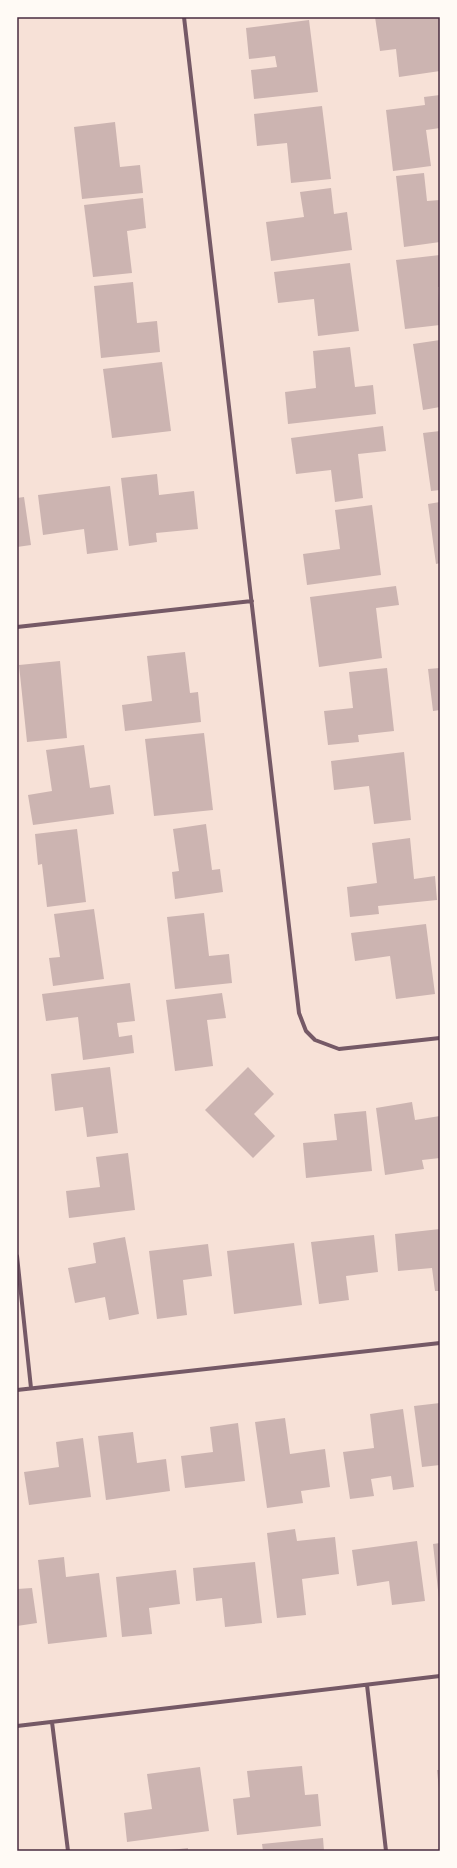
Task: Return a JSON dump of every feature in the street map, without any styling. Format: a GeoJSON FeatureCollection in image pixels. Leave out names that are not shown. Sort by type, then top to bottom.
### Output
{"type":"FeatureCollection","features":[{"type":"Feature","properties":{"kind":"street"},"geometry":{"type":"LineString","coordinates":[[184,17],[299,1013],[306,1031],[315,1040],[339,1049],[440,1038]]}},
{"type":"Feature","properties":{"kind":"street"},"geometry":{"type":"LineString","coordinates":[[17,627],[252,601]]}},
{"type":"Feature","properties":{"kind":"street"},"geometry":{"type":"LineString","coordinates":[[17,1256],[31,1388]]}},
{"type":"Feature","properties":{"kind":"street"},"geometry":{"type":"LineString","coordinates":[[17,1390],[440,1343]]}},
{"type":"Feature","properties":{"kind":"street"},"geometry":{"type":"LineString","coordinates":[[17,1726],[440,1676]]}},
{"type":"Feature","properties":{"kind":"street"},"geometry":{"type":"LineString","coordinates":[[367,1685],[386,1851]]}},
{"type":"Feature","properties":{"kind":"street"},"geometry":{"type":"LineString","coordinates":[[52,1722],[68,1851]]}},
{"type":"Feature","properties":{"kind":"building"},"geometry":{"type":"Polygon","coordinates":[[[375,17],[440,17],[440,71],[399,77],[396,49],[380,51],[375,17]]]}},
{"type":"Feature","properties":{"kind":"building"},"geometry":{"type":"Polygon","coordinates":[[[309,20],[318,92],[254,99],[251,70],[277,67],[275,56],[249,59],[246,28],[309,20]]]}},
{"type":"Feature","properties":{"kind":"building"},"geometry":{"type":"Polygon","coordinates":[[[440,95],[440,128],[426,130],[431,166],[393,171],[386,110],[425,105],[424,97],[440,95]]]}},
{"type":"Feature","properties":{"kind":"building"},"geometry":{"type":"Polygon","coordinates":[[[322,106],[331,179],[291,183],[287,143],[257,146],[254,114],[322,106]]]}},
{"type":"Feature","properties":{"kind":"building"},"geometry":{"type":"Polygon","coordinates":[[[115,122],[120,167],[140,165],[143,193],[82,199],[74,127],[115,122]]]}},
{"type":"Feature","properties":{"kind":"building"},"geometry":{"type":"Polygon","coordinates":[[[424,173],[427,201],[440,200],[440,242],[404,247],[396,176],[424,173]]]}},
{"type":"Feature","properties":{"kind":"building"},"geometry":{"type":"Polygon","coordinates":[[[331,188],[334,214],[347,212],[352,250],[271,261],[266,222],[304,217],[300,192],[331,188]]]}},
{"type":"Feature","properties":{"kind":"building"},"geometry":{"type":"Polygon","coordinates":[[[143,198],[146,228],[127,231],[132,273],[93,277],[84,205],[143,198]]]}},
{"type":"Feature","properties":{"kind":"building"},"geometry":{"type":"Polygon","coordinates":[[[440,255],[440,287],[438,287],[440,325],[405,329],[396,260],[440,255]]]}},
{"type":"Feature","properties":{"kind":"building"},"geometry":{"type":"Polygon","coordinates":[[[350,263],[359,331],[318,336],[314,299],[278,303],[274,272],[350,263]]]}},
{"type":"Feature","properties":{"kind":"building"},"geometry":{"type":"Polygon","coordinates":[[[133,282],[137,323],[157,321],[160,352],[101,358],[94,286],[133,282]]]}},
{"type":"Feature","properties":{"kind":"building"},"geometry":{"type":"Polygon","coordinates":[[[440,340],[440,407],[423,410],[413,344],[440,340]]]}},
{"type":"Feature","properties":{"kind":"building"},"geometry":{"type":"Polygon","coordinates":[[[350,347],[355,387],[373,385],[376,414],[288,424],[285,392],[316,388],[313,351],[350,347]]]}},
{"type":"Feature","properties":{"kind":"building"},"geometry":{"type":"Polygon","coordinates":[[[162,362],[171,431],[112,438],[103,369],[162,362]]]}},
{"type":"Feature","properties":{"kind":"building"},"geometry":{"type":"Polygon","coordinates":[[[383,426],[386,451],[358,454],[363,498],[335,502],[331,470],[296,474],[291,438],[383,426]]]}},
{"type":"Feature","properties":{"kind":"building"},"geometry":{"type":"Polygon","coordinates":[[[440,431],[440,490],[431,491],[423,433],[440,431]]]}},
{"type":"Feature","properties":{"kind":"building"},"geometry":{"type":"Polygon","coordinates":[[[157,474],[159,495],[194,491],[198,529],[156,533],[157,542],[129,546],[121,478],[157,474]]]}},
{"type":"Feature","properties":{"kind":"building"},"geometry":{"type":"Polygon","coordinates":[[[110,486],[118,550],[87,554],[84,529],[43,535],[38,495],[110,486]]]}},
{"type":"Feature","properties":{"kind":"building"},"geometry":{"type":"Polygon","coordinates":[[[24,497],[31,545],[17,547],[17,498],[24,497]]]}},
{"type":"Feature","properties":{"kind":"building"},"geometry":{"type":"Polygon","coordinates":[[[440,502],[440,563],[436,564],[428,504],[440,502]]]}},
{"type":"Feature","properties":{"kind":"building"},"geometry":{"type":"Polygon","coordinates":[[[372,505],[381,575],[307,585],[303,554],[340,549],[335,510],[372,505]]]}},
{"type":"Feature","properties":{"kind":"building"},"geometry":{"type":"Polygon","coordinates":[[[396,586],[399,605],[376,608],[382,658],[319,667],[310,597],[396,586]]]}},
{"type":"Feature","properties":{"kind":"building"},"geometry":{"type":"Polygon","coordinates":[[[185,652],[190,693],[198,692],[201,722],[125,731],[122,705],[152,701],[147,656],[185,652]]]}},
{"type":"Feature","properties":{"kind":"building"},"geometry":{"type":"Polygon","coordinates":[[[60,661],[67,738],[27,742],[19,665],[60,661]]]}},
{"type":"Feature","properties":{"kind":"building"},"geometry":{"type":"Polygon","coordinates":[[[387,668],[394,731],[358,735],[359,742],[328,745],[324,711],[353,708],[349,672],[387,668]]]}},
{"type":"Feature","properties":{"kind":"building"},"geometry":{"type":"Polygon","coordinates":[[[440,668],[440,710],[433,711],[428,669],[440,668]]]}},
{"type":"Feature","properties":{"kind":"building"},"geometry":{"type":"Polygon","coordinates":[[[204,733],[213,810],[154,816],[145,739],[204,733]]]}},
{"type":"Feature","properties":{"kind":"building"},"geometry":{"type":"Polygon","coordinates":[[[84,745],[90,788],[110,785],[114,814],[33,825],[28,795],[52,791],[46,750],[84,745]]]}},
{"type":"Feature","properties":{"kind":"building"},"geometry":{"type":"Polygon","coordinates":[[[404,752],[411,820],[374,824],[369,786],[334,790],[331,761],[404,752]]]}},
{"type":"Feature","properties":{"kind":"building"},"geometry":{"type":"Polygon","coordinates":[[[206,824],[212,870],[220,869],[223,892],[175,899],[172,872],[179,871],[173,829],[206,824]]]}},
{"type":"Feature","properties":{"kind":"building"},"geometry":{"type":"Polygon","coordinates":[[[77,829],[86,902],[47,907],[42,864],[38,865],[35,834],[77,829]]]}},
{"type":"Feature","properties":{"kind":"building"},"geometry":{"type":"Polygon","coordinates":[[[410,838],[414,879],[435,876],[437,900],[378,906],[379,914],[350,917],[347,887],[377,883],[372,843],[410,838]]]}},
{"type":"Feature","properties":{"kind":"building"},"geometry":{"type":"Polygon","coordinates":[[[94,909],[104,979],[53,986],[49,958],[60,957],[54,914],[94,909]]]}},
{"type":"Feature","properties":{"kind":"building"},"geometry":{"type":"Polygon","coordinates":[[[204,913],[209,956],[229,954],[232,983],[175,989],[167,917],[204,913]]]}},
{"type":"Feature","properties":{"kind":"building"},"geometry":{"type":"Polygon","coordinates":[[[426,924],[435,994],[396,999],[390,956],[355,961],[351,933],[426,924]]]}},
{"type":"Feature","properties":{"kind":"building"},"geometry":{"type":"Polygon","coordinates":[[[130,983],[135,1021],[117,1023],[119,1037],[132,1035],[134,1053],[83,1060],[78,1017],[46,1021],[42,994],[130,983]]]}},
{"type":"Feature","properties":{"kind":"building"},"geometry":{"type":"Polygon","coordinates":[[[222,993],[226,1018],[207,1020],[213,1066],[175,1071],[166,1000],[222,993]]]}},
{"type":"Feature","properties":{"kind":"building"},"geometry":{"type":"Polygon","coordinates":[[[110,1067],[118,1133],[87,1137],[83,1107],[55,1111],[51,1074],[110,1067]]]}},
{"type":"Feature","properties":{"kind":"building"},"geometry":{"type":"Polygon","coordinates":[[[248,1067],[274,1094],[254,1114],[275,1136],[253,1158],[205,1110],[248,1067]]]}},
{"type":"Feature","properties":{"kind":"building"},"geometry":{"type":"Polygon","coordinates":[[[412,1102],[415,1120],[440,1116],[440,1158],[422,1160],[424,1169],[385,1175],[376,1108],[412,1102]]]}},
{"type":"Feature","properties":{"kind":"building"},"geometry":{"type":"Polygon","coordinates":[[[366,1111],[372,1171],[306,1178],[303,1143],[337,1140],[334,1114],[366,1111]]]}},
{"type":"Feature","properties":{"kind":"building"},"geometry":{"type":"Polygon","coordinates":[[[128,1153],[135,1210],[69,1218],[66,1191],[100,1187],[96,1157],[128,1153]]]}},
{"type":"Feature","properties":{"kind":"building"},"geometry":{"type":"Polygon","coordinates":[[[440,1229],[440,1291],[435,1291],[432,1268],[398,1271],[395,1234],[440,1229]]]}},
{"type":"Feature","properties":{"kind":"building"},"geometry":{"type":"Polygon","coordinates":[[[374,1235],[378,1272],[346,1276],[349,1300],[319,1304],[311,1242],[374,1235]]]}},
{"type":"Feature","properties":{"kind":"building"},"geometry":{"type":"Polygon","coordinates":[[[125,1237],[139,1314],[109,1320],[105,1297],[75,1303],[68,1268],[96,1263],[93,1243],[125,1237]]]}},
{"type":"Feature","properties":{"kind":"building"},"geometry":{"type":"Polygon","coordinates":[[[294,1243],[302,1305],[234,1314],[227,1251],[294,1243]]]}},
{"type":"Feature","properties":{"kind":"building"},"geometry":{"type":"Polygon","coordinates":[[[208,1244],[212,1276],[183,1280],[187,1315],[157,1319],[149,1251],[208,1244]]]}},
{"type":"Feature","properties":{"kind":"building"},"geometry":{"type":"Polygon","coordinates":[[[440,1403],[440,1465],[422,1467],[414,1406],[440,1403]]]}},
{"type":"Feature","properties":{"kind":"building"},"geometry":{"type":"Polygon","coordinates":[[[403,1409],[414,1487],[393,1490],[391,1476],[371,1479],[374,1496],[350,1499],[343,1452],[374,1448],[370,1414],[403,1409]]]}},
{"type":"Feature","properties":{"kind":"building"},"geometry":{"type":"Polygon","coordinates":[[[285,1418],[290,1454],[325,1449],[330,1487],[301,1491],[303,1503],[267,1508],[255,1422],[285,1418]]]}},
{"type":"Feature","properties":{"kind":"building"},"geometry":{"type":"Polygon","coordinates":[[[238,1423],[245,1481],[185,1488],[181,1456],[213,1452],[210,1427],[238,1423]]]}},
{"type":"Feature","properties":{"kind":"building"},"geometry":{"type":"Polygon","coordinates":[[[133,1432],[137,1463],[166,1459],[170,1491],[106,1500],[98,1436],[133,1432]]]}},
{"type":"Feature","properties":{"kind":"building"},"geometry":{"type":"Polygon","coordinates":[[[83,1438],[91,1497],[29,1505],[24,1472],[59,1467],[56,1442],[83,1438]]]}},
{"type":"Feature","properties":{"kind":"building"},"geometry":{"type":"Polygon","coordinates":[[[295,1529],[297,1541],[335,1537],[339,1574],[302,1579],[306,1615],[277,1618],[267,1533],[295,1529]]]}},
{"type":"Feature","properties":{"kind":"building"},"geometry":{"type":"Polygon","coordinates":[[[417,1541],[425,1601],[392,1605],[389,1581],[357,1586],[352,1550],[417,1541]]]}},
{"type":"Feature","properties":{"kind":"building"},"geometry":{"type":"Polygon","coordinates":[[[440,1543],[440,1599],[439,1599],[433,1544],[440,1543]]]}},
{"type":"Feature","properties":{"kind":"building"},"geometry":{"type":"Polygon","coordinates":[[[64,1557],[66,1577],[99,1573],[107,1637],[48,1644],[38,1560],[64,1557]]]}},
{"type":"Feature","properties":{"kind":"building"},"geometry":{"type":"Polygon","coordinates":[[[255,1562],[262,1623],[225,1627],[222,1598],[196,1601],[193,1568],[255,1562]]]}},
{"type":"Feature","properties":{"kind":"building"},"geometry":{"type":"Polygon","coordinates":[[[176,1570],[180,1604],[149,1608],[152,1634],[122,1637],[116,1577],[176,1570]]]}},
{"type":"Feature","properties":{"kind":"building"},"geometry":{"type":"Polygon","coordinates":[[[32,1588],[37,1623],[17,1626],[17,1589],[32,1588]]]}},
{"type":"Feature","properties":{"kind":"building"},"geometry":{"type":"Polygon","coordinates":[[[302,1766],[305,1795],[318,1794],[321,1826],[237,1835],[233,1799],[250,1797],[247,1771],[302,1766]]]}},
{"type":"Feature","properties":{"kind":"building"},"geometry":{"type":"Polygon","coordinates":[[[200,1767],[209,1831],[127,1842],[124,1813],[152,1809],[147,1774],[200,1767]]]}},
{"type":"Feature","properties":{"kind":"building"},"geometry":{"type":"Polygon","coordinates":[[[437,1770],[440,1770],[440,1789],[439,1789],[437,1770]]]}},
{"type":"Feature","properties":{"kind":"building"},"geometry":{"type":"Polygon","coordinates":[[[323,1838],[324,1851],[263,1851],[262,1844],[323,1838]]]}},
{"type":"Feature","properties":{"kind":"building"},"geometry":{"type":"Polygon","coordinates":[[[188,1848],[188,1851],[171,1851],[171,1850],[188,1848]]]}}]}
